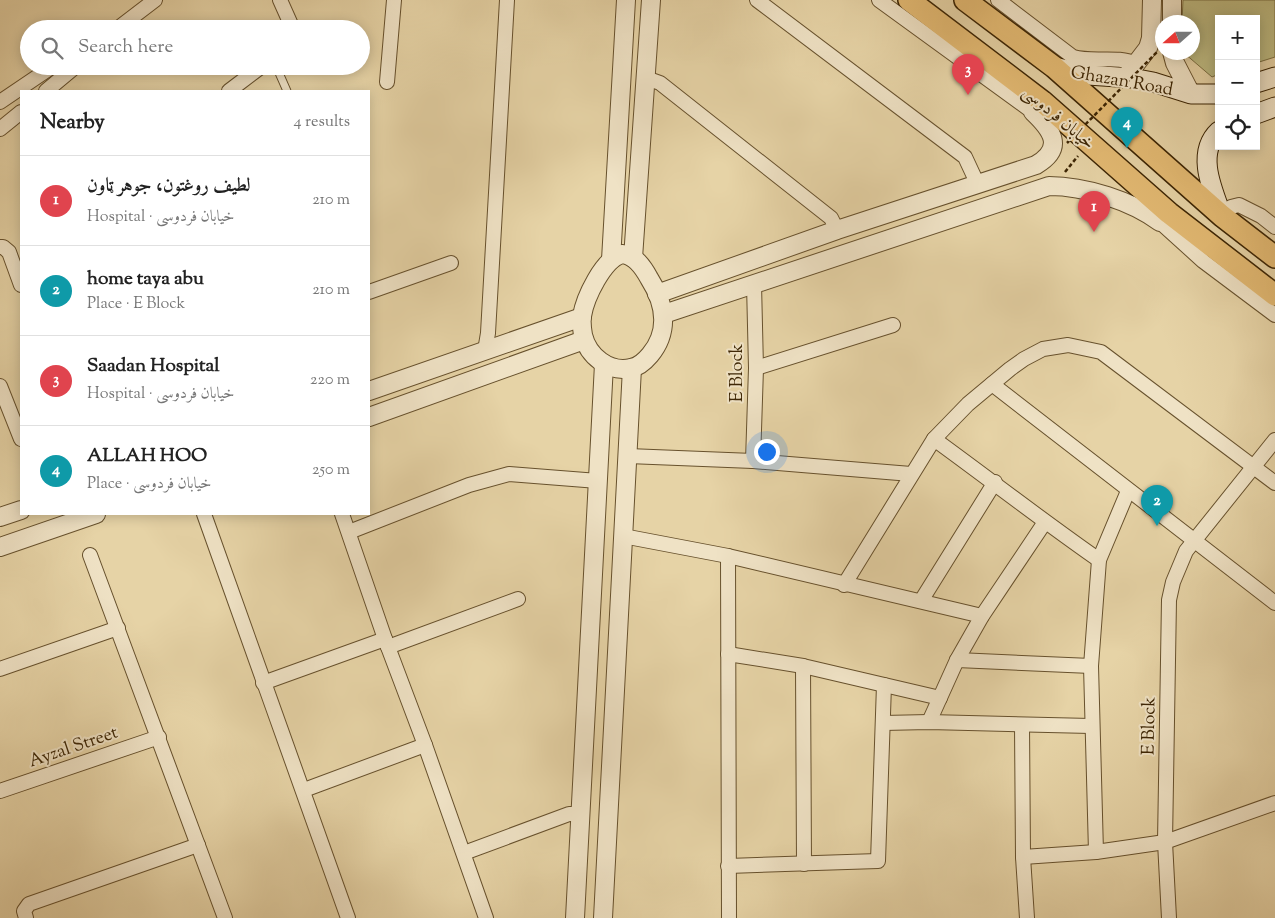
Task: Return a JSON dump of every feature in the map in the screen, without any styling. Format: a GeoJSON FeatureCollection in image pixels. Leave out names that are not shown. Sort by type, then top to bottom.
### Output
{"type":"FeatureCollection","features":[{"type":"Feature","properties":{"kind":"main road","name":"خیابان فردوسی"},"geometry":{"type":"LineString","coordinates":[[909,0],[1038,107],[1165,218],[1275,295]]}},
{"type":"Feature","properties":{"kind":"main road","name":"خیابان فردوسی"},"geometry":{"type":"LineString","coordinates":[[965,0],[1054,67],[1222,216],[1275,257]]}},
{"type":"Feature","properties":{"kind":"main road","name":"Ghazan Road"},"geometry":{"type":"LineString","coordinates":[[1054,67],[1088,75],[1130,71],[1153,82],[1190,94],[1215,94]]}},
{"type":"Feature","properties":{"kind":"main road"},"geometry":{"type":"LineString","coordinates":[[1260,82],[1275,77]]}},
{"type":"Feature","properties":{"kind":"main road"},"geometry":{"type":"LineString","coordinates":[[1260,113],[1275,107]]}},
{"type":"Feature","properties":{"kind":"main road"},"geometry":{"type":"LineString","coordinates":[[1215,137],[1210,144],[1207,162],[1208,173],[1222,216]]}},
{"type":"Feature","properties":{"kind":"street"},"geometry":{"type":"LineString","coordinates":[[129,20],[155,0]]}},
{"type":"Feature","properties":{"kind":"street"},"geometry":{"type":"LineString","coordinates":[[280,0],[289,20]]}},
{"type":"Feature","properties":{"kind":"street"},"geometry":{"type":"LineString","coordinates":[[388,82],[394,0]]}},
{"type":"Feature","properties":{"kind":"street"},"geometry":{"type":"LineString","coordinates":[[485,351],[507,0]]}},
{"type":"Feature","properties":{"kind":"street"},"geometry":{"type":"LineString","coordinates":[[611,260],[626,0]]}},
{"type":"Feature","properties":{"kind":"street"},"geometry":{"type":"LineString","coordinates":[[633,258],[651,0]]}},
{"type":"Feature","properties":{"kind":"street"},"geometry":{"type":"LineString","coordinates":[[757,0],[965,157],[978,185]]}},
{"type":"Feature","properties":{"kind":"street"},"geometry":{"type":"LineString","coordinates":[[657,294],[837,230],[1036,165],[1045,160],[1050,154],[1053,143],[1052,136],[1038,107],[879,0]]}},
{"type":"Feature","properties":{"kind":"street"},"geometry":{"type":"LineString","coordinates":[[998,0],[1073,57],[1086,60],[1126,59],[1130,71]]}},
{"type":"Feature","properties":{"kind":"street"},"geometry":{"type":"LineString","coordinates":[[1130,71],[1148,48],[1151,38],[1152,0]]}},
{"type":"Feature","properties":{"kind":"street"},"geometry":{"type":"LineString","coordinates":[[1172,0],[1172,15]]}},
{"type":"Feature","properties":{"kind":"street"},"geometry":{"type":"LineString","coordinates":[[1172,60],[1190,94]]}},
{"type":"Feature","properties":{"kind":"street"},"geometry":{"type":"LineString","coordinates":[[0,102],[40,75]]}},
{"type":"Feature","properties":{"kind":"street"},"geometry":{"type":"LineString","coordinates":[[47,90],[65,75]]}},
{"type":"Feature","properties":{"kind":"street"},"geometry":{"type":"LineString","coordinates":[[229,90],[250,75]]}},
{"type":"Feature","properties":{"kind":"street"},"geometry":{"type":"LineString","coordinates":[[646,78],[660,84],[831,218],[837,230]]}},
{"type":"Feature","properties":{"kind":"street"},"geometry":{"type":"LineString","coordinates":[[0,129],[20,113]]}},
{"type":"Feature","properties":{"kind":"street"},"geometry":{"type":"LineString","coordinates":[[664,314],[1068,180],[1148,213],[1165,218],[1204,260],[1275,315]]}},
{"type":"Feature","properties":{"kind":"street"},"geometry":{"type":"LineString","coordinates":[[1222,216],[1231,207],[1239,205],[1261,216],[1275,227]]}},
{"type":"Feature","properties":{"kind":"street"},"geometry":{"type":"LineString","coordinates":[[0,248],[3,247],[9,252],[20,282]]}},
{"type":"Feature","properties":{"kind":"street"},"geometry":{"type":"LineString","coordinates":[[622,254],[628,254],[633,258],[649,277],[664,314],[664,328],[655,349],[643,362],[632,368],[619,368],[604,364],[593,355],[584,340],[582,317],[592,287],[611,260],[622,254]]}},
{"type":"Feature","properties":{"kind":"street"},"geometry":{"type":"LineString","coordinates":[[370,292],[451,263]]}},
{"type":"Feature","properties":{"kind":"street","name":"E Block"},"geometry":{"type":"LineString","coordinates":[[753,461],[756,368],[754,284]]}},
{"type":"Feature","properties":{"kind":"street"},"geometry":{"type":"LineString","coordinates":[[370,389],[582,317]]}},
{"type":"Feature","properties":{"kind":"street"},"geometry":{"type":"LineString","coordinates":[[756,368],[893,325]]}},
{"type":"Feature","properties":{"kind":"street"},"geometry":{"type":"LineString","coordinates":[[370,417],[584,340]]}},
{"type":"Feature","properties":{"kind":"street"},"geometry":{"type":"LineString","coordinates":[[844,585],[934,439],[968,404],[992,384],[1024,359],[1043,349],[1068,345],[1101,352],[1275,483]]}},
{"type":"Feature","properties":{"kind":"street"},"geometry":{"type":"LineString","coordinates":[[604,364],[575,914],[603,915],[632,368]]}},
{"type":"Feature","properties":{"kind":"street"},"geometry":{"type":"LineString","coordinates":[[992,384],[1275,603]]}},
{"type":"Feature","properties":{"kind":"street"},"geometry":{"type":"LineString","coordinates":[[0,386],[20,436]]}},
{"type":"Feature","properties":{"kind":"street"},"geometry":{"type":"LineString","coordinates":[[934,439],[1099,560]]}},
{"type":"Feature","properties":{"kind":"street","name":"E Block"},"geometry":{"type":"LineString","coordinates":[[1170,918],[1165,842],[1169,600],[1172,582],[1186,551],[1275,440]]}},
{"type":"Feature","properties":{"kind":"street"},"geometry":{"type":"LineString","coordinates":[[628,456],[753,461],[911,474]]}},
{"type":"Feature","properties":{"kind":"street"},"geometry":{"type":"LineString","coordinates":[[349,532],[469,485],[509,474],[598,481]]}},
{"type":"Feature","properties":{"kind":"street"},"geometry":{"type":"LineString","coordinates":[[920,601],[994,482]]}},
{"type":"Feature","properties":{"kind":"street"},"geometry":{"type":"LineString","coordinates":[[1096,852],[1090,666],[1099,560],[1128,491]]}},
{"type":"Feature","properties":{"kind":"street"},"geometry":{"type":"LineString","coordinates":[[0,517],[20,510]]}},
{"type":"Feature","properties":{"kind":"street"},"geometry":{"type":"LineString","coordinates":[[0,547],[93,515]]}},
{"type":"Feature","properties":{"kind":"street"},"geometry":{"type":"LineString","coordinates":[[204,515],[263,683],[304,790],[348,918]]}},
{"type":"Feature","properties":{"kind":"street"},"geometry":{"type":"LineString","coordinates":[[342,515],[386,643],[425,745],[486,918]]}},
{"type":"Feature","properties":{"kind":"street"},"geometry":{"type":"LineString","coordinates":[[929,722],[957,660],[982,616],[1045,522]]}},
{"type":"Feature","properties":{"kind":"street"},"geometry":{"type":"LineString","coordinates":[[624,536],[728,556],[844,585],[982,616]]}},
{"type":"Feature","properties":{"kind":"street"},"geometry":{"type":"LineString","coordinates":[[90,555],[225,918]]}},
{"type":"Feature","properties":{"kind":"street"},"geometry":{"type":"LineString","coordinates":[[728,556],[729,918]]}},
{"type":"Feature","properties":{"kind":"street"},"geometry":{"type":"LineString","coordinates":[[263,683],[518,598]]}},
{"type":"Feature","properties":{"kind":"street"},"geometry":{"type":"LineString","coordinates":[[0,669],[118,628]]}},
{"type":"Feature","properties":{"kind":"street"},"geometry":{"type":"LineString","coordinates":[[728,654],[803,666],[940,698]]}},
{"type":"Feature","properties":{"kind":"street"},"geometry":{"type":"LineString","coordinates":[[957,660],[1090,666]]}},
{"type":"Feature","properties":{"kind":"street"},"geometry":{"type":"LineString","coordinates":[[803,666],[804,864]]}},
{"type":"Feature","properties":{"kind":"street"},"geometry":{"type":"LineString","coordinates":[[728,866],[878,861],[884,685]]}},
{"type":"Feature","properties":{"kind":"street"},"geometry":{"type":"LineString","coordinates":[[883,723],[929,722],[1091,726]]}},
{"type":"Feature","properties":{"kind":"street"},"geometry":{"type":"LineString","coordinates":[[1022,725],[1023,857],[1027,918]]}},
{"type":"Feature","properties":{"kind":"street","name":"Ayzal Street"},"geometry":{"type":"LineString","coordinates":[[0,791],[158,737]]}},
{"type":"Feature","properties":{"kind":"street"},"geometry":{"type":"LineString","coordinates":[[304,790],[425,745]]}},
{"type":"Feature","properties":{"kind":"street"},"geometry":{"type":"LineString","coordinates":[[1023,857],[1096,852],[1165,842],[1275,803]]}},
{"type":"Feature","properties":{"kind":"street"},"geometry":{"type":"LineString","coordinates":[[464,853],[569,814],[581,814]]}},
{"type":"Feature","properties":{"kind":"street"},"geometry":{"type":"LineString","coordinates":[[26,918],[24,911],[29,904],[198,845]]}},
{"type":"Feature","properties":{"kind":"street"},"geometry":{"type":"LineString","coordinates":[[578,863],[605,867]]}},
{"type":"Feature","properties":{"kind":"lane"},"geometry":{"type":"LineString","coordinates":[[280,75],[287,90]]}},
{"type":"Feature","properties":{"kind":"path"},"geometry":{"type":"LineString","coordinates":[[1074,148],[1067,143],[1156,60]]}},
{"type":"Feature","properties":{"kind":"path"},"geometry":{"type":"LineString","coordinates":[[1050,154],[1068,180]]}},
{"type":"Feature","properties":{"kind":"path"},"geometry":{"type":"LineString","coordinates":[[1068,180],[1080,154]]}},
{"type":"Feature","properties":{"kind":"shaded area"},"geometry":{"type":"Polygon","coordinates":[[[1183,0],[1275,0],[1275,57],[1260,62],[1260,15],[1215,15],[1215,76],[1212,77],[1192,60],[1200,60],[1200,15],[1182,15],[1183,0]]]}},
{"type":"Feature","properties":{"kind":"place","name":"Saadan Hospital"},"geometry":{"type":"Point","coordinates":[968,95]}},
{"type":"Feature","properties":{"kind":"place","name":"ALLAH HOO"},"geometry":{"type":"Point","coordinates":[1127,148]}},
{"type":"Feature","properties":{"kind":"place","name":"لطیف روغتون، جوهر ټاون"},"geometry":{"type":"Point","coordinates":[1094,232]}},
{"type":"Feature","properties":{"kind":"place","name":"home taya abu"},"geometry":{"type":"Point","coordinates":[1157,526]}}]}
